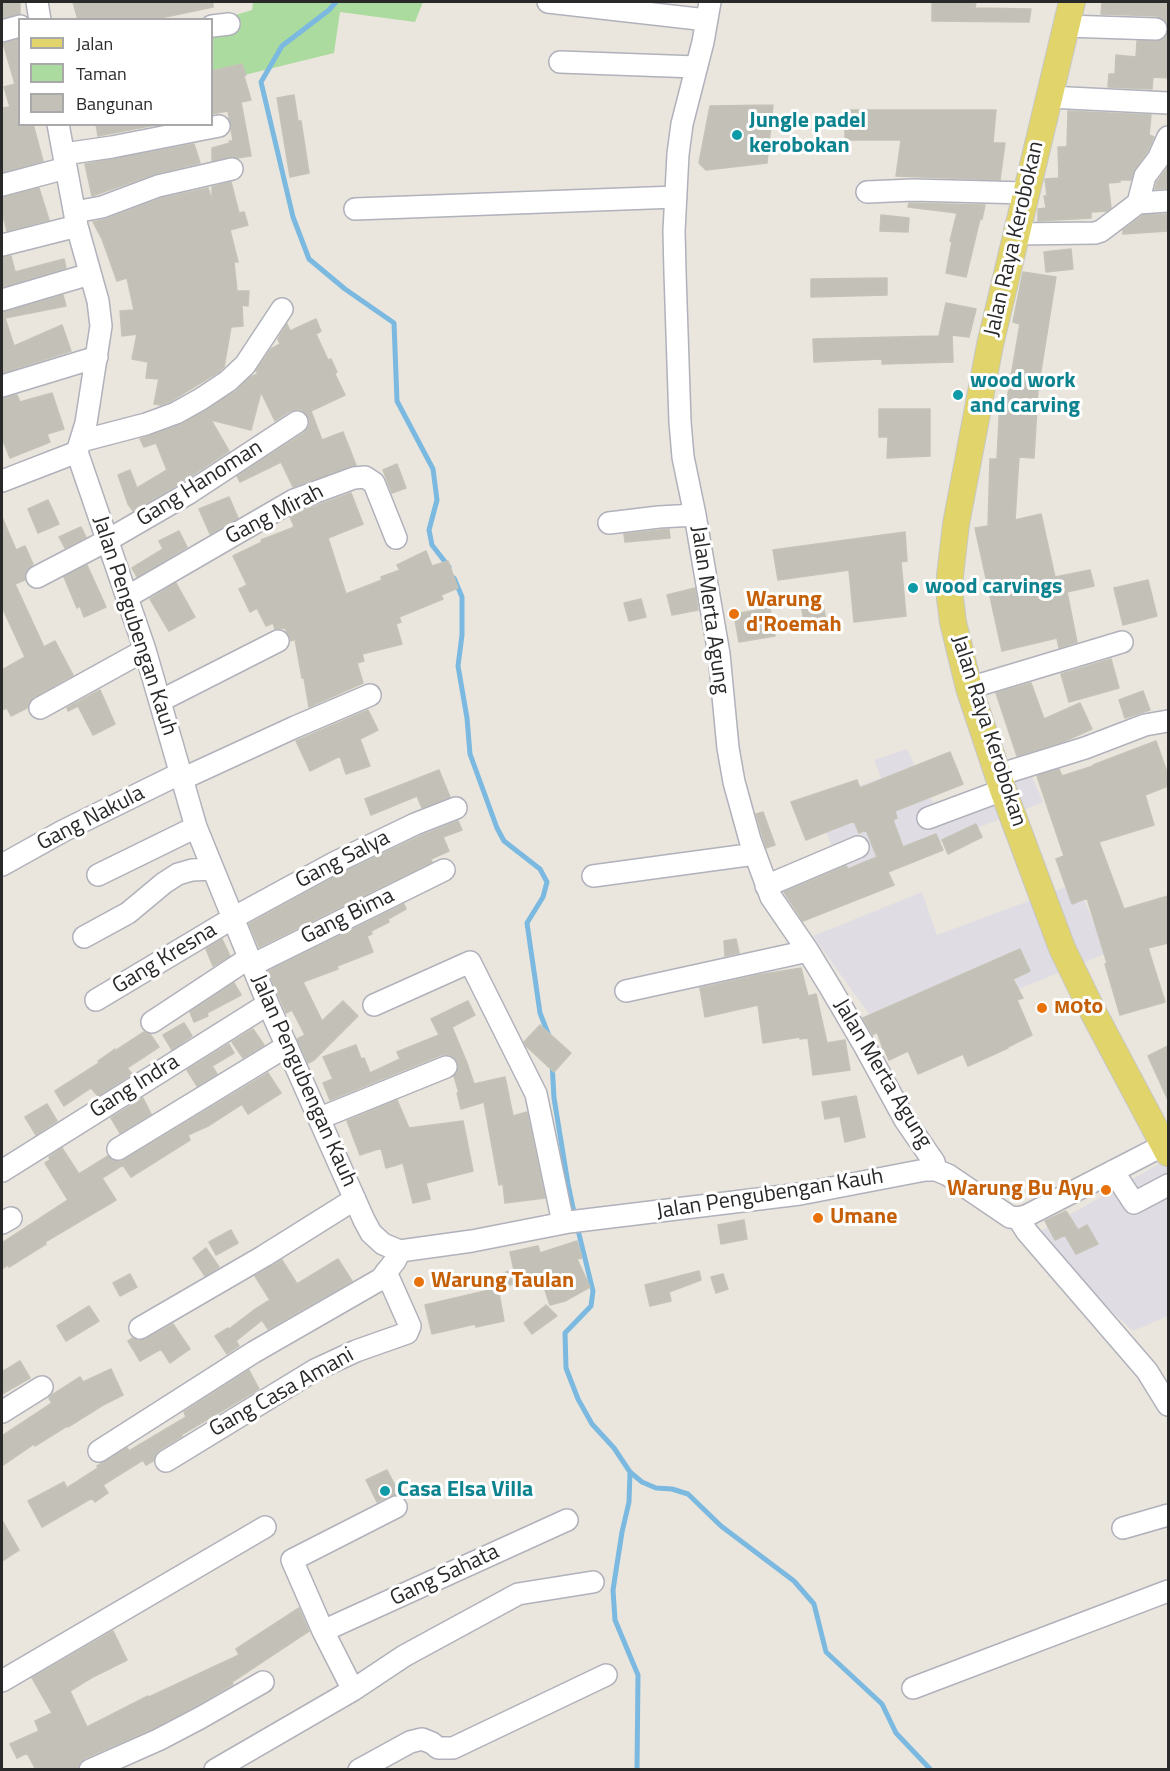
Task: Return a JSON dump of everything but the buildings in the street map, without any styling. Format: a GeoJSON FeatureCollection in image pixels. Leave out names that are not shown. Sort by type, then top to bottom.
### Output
{"type":"FeatureCollection","features":[{"type":"Feature","properties":{"kind":"main road","name":"Jalan Raya Kerobokan"},"geometry":{"type":"LineString","coordinates":[[1069,14],[990,345],[959,503],[952,548],[950,598],[953,622],[969,688],[1001,783],[1062,948],[1091,1008],[1166,1149]]}},
{"type":"Feature","properties":{"kind":"street"},"geometry":{"type":"LineString","coordinates":[[37,2],[40,18]]}},
{"type":"Feature","properties":{"kind":"street"},"geometry":{"type":"LineString","coordinates":[[548,2],[709,11]]}},
{"type":"Feature","properties":{"kind":"street","name":"Jalan Merta Agung"},"geometry":{"type":"LineString","coordinates":[[709,11],[682,124],[678,154],[674,231],[680,422],[683,457],[719,654],[728,748],[734,782],[755,854],[771,897],[808,951],[905,1120],[934,1162],[936,1170]]}},
{"type":"Feature","properties":{"kind":"street"},"geometry":{"type":"LineString","coordinates":[[1069,14],[1156,28]]}},
{"type":"Feature","properties":{"kind":"street"},"geometry":{"type":"LineString","coordinates":[[2,31],[18,27]]}},
{"type":"Feature","properties":{"kind":"street"},"geometry":{"type":"LineString","coordinates":[[561,62],[696,67]]}},
{"type":"Feature","properties":{"kind":"street"},"geometry":{"type":"LineString","coordinates":[[1049,96],[1168,103]]}},
{"type":"Feature","properties":{"kind":"street"},"geometry":{"type":"LineString","coordinates":[[58,126],[76,219],[100,315],[97,357],[79,447]]}},
{"type":"Feature","properties":{"kind":"street"},"geometry":{"type":"LineString","coordinates":[[2,185],[65,161],[112,147],[219,126]]}},
{"type":"Feature","properties":{"kind":"street"},"geometry":{"type":"LineString","coordinates":[[1138,203],[1145,176],[1158,159],[1168,137]]}},
{"type":"Feature","properties":{"kind":"street"},"geometry":{"type":"LineString","coordinates":[[2,245],[76,219],[158,186],[231,169]]}},
{"type":"Feature","properties":{"kind":"street"},"geometry":{"type":"LineString","coordinates":[[867,192],[914,190],[1026,193]]}},
{"type":"Feature","properties":{"kind":"street"},"geometry":{"type":"LineString","coordinates":[[355,209],[676,196]]}},
{"type":"Feature","properties":{"kind":"street"},"geometry":{"type":"LineString","coordinates":[[1016,234],[1088,234],[1101,231],[1138,203],[1168,201]]}},
{"type":"Feature","properties":{"kind":"street"},"geometry":{"type":"LineString","coordinates":[[2,300],[90,274]]}},
{"type":"Feature","properties":{"kind":"street"},"geometry":{"type":"LineString","coordinates":[[2,481],[79,447],[176,413],[201,399],[228,381],[245,365],[282,309]]}},
{"type":"Feature","properties":{"kind":"street"},"geometry":{"type":"LineString","coordinates":[[2,386],[97,357]]}},
{"type":"Feature","properties":{"kind":"street","name":"Gang Hanoman"},"geometry":{"type":"LineString","coordinates":[[37,577],[108,540],[205,483],[297,422]]}},
{"type":"Feature","properties":{"kind":"street","name":"Jalan Pengubengan Kauh"},"geometry":{"type":"LineString","coordinates":[[79,447],[145,650],[196,827],[268,1004],[355,1199],[371,1233],[383,1244],[399,1251],[472,1241],[573,1221],[800,1194],[925,1170],[936,1170]]}},
{"type":"Feature","properties":{"kind":"street","name":"Gang Mirah"},"geometry":{"type":"LineString","coordinates":[[127,597],[294,500],[354,478],[365,477],[374,483],[396,538]]}},
{"type":"Feature","properties":{"kind":"street"},"geometry":{"type":"LineString","coordinates":[[609,523],[695,515]]}},
{"type":"Feature","properties":{"kind":"street"},"geometry":{"type":"LineString","coordinates":[[160,701],[278,641]]}},
{"type":"Feature","properties":{"kind":"street"},"geometry":{"type":"LineString","coordinates":[[969,688],[1122,642]]}},
{"type":"Feature","properties":{"kind":"street"},"geometry":{"type":"LineString","coordinates":[[40,708],[145,650]]}},
{"type":"Feature","properties":{"kind":"street","name":"Gang Nakula"},"geometry":{"type":"LineString","coordinates":[[2,865],[63,831],[181,776],[370,695]]}},
{"type":"Feature","properties":{"kind":"street"},"geometry":{"type":"LineString","coordinates":[[928,818],[1001,783],[1084,748],[1145,725],[1168,721]]}},
{"type":"Feature","properties":{"kind":"street","name":"Gang Salya"},"geometry":{"type":"LineString","coordinates":[[233,918],[333,863],[415,824],[456,808]]}},
{"type":"Feature","properties":{"kind":"street"},"geometry":{"type":"LineString","coordinates":[[98,875],[196,827]]}},
{"type":"Feature","properties":{"kind":"street"},"geometry":{"type":"LineString","coordinates":[[766,886],[858,848]]}},
{"type":"Feature","properties":{"kind":"street"},"geometry":{"type":"LineString","coordinates":[[593,876],[755,854]]}},
{"type":"Feature","properties":{"kind":"street"},"geometry":{"type":"LineString","coordinates":[[84,937],[128,913],[178,874],[192,870],[213,869]]}},
{"type":"Feature","properties":{"kind":"street","name":"Gang Bima"},"geometry":{"type":"LineString","coordinates":[[251,962],[444,870]]}},
{"type":"Feature","properties":{"kind":"street","name":"Gang Kresna"},"geometry":{"type":"LineString","coordinates":[[96,1000],[233,918]]}},
{"type":"Feature","properties":{"kind":"street"},"geometry":{"type":"LineString","coordinates":[[626,991],[808,951]]}},
{"type":"Feature","properties":{"kind":"street","name":"Gang Kresna"},"geometry":{"type":"LineString","coordinates":[[152,1022],[251,962]]}},
{"type":"Feature","properties":{"kind":"street"},"geometry":{"type":"LineString","coordinates":[[374,1005],[470,962],[536,1094],[573,1221]]}},
{"type":"Feature","properties":{"kind":"street","name":"Gang Indra"},"geometry":{"type":"LineString","coordinates":[[2,1171],[268,1004]]}},
{"type":"Feature","properties":{"kind":"street"},"geometry":{"type":"LineString","coordinates":[[118,1149],[287,1046]]}},
{"type":"Feature","properties":{"kind":"street"},"geometry":{"type":"LineString","coordinates":[[320,1118],[446,1067]]}},
{"type":"Feature","properties":{"kind":"street"},"geometry":{"type":"LineString","coordinates":[[936,1170],[948,1175],[1010,1217],[1018,1218],[1113,1171],[1166,1149]]}},
{"type":"Feature","properties":{"kind":"street"},"geometry":{"type":"LineString","coordinates":[[1113,1171],[1134,1203],[1168,1185]]}},
{"type":"Feature","properties":{"kind":"street"},"geometry":{"type":"LineString","coordinates":[[140,1328],[264,1256],[355,1199]]}},
{"type":"Feature","properties":{"kind":"street"},"geometry":{"type":"LineString","coordinates":[[1018,1218],[1027,1232],[1147,1371],[1168,1405]]}},
{"type":"Feature","properties":{"kind":"street"},"geometry":{"type":"LineString","coordinates":[[99,1451],[254,1352],[381,1279],[395,1261],[399,1251]]}},
{"type":"Feature","properties":{"kind":"street","name":"Gang Casa Amani"},"geometry":{"type":"LineString","coordinates":[[166,1461],[315,1370],[356,1351],[407,1333],[410,1326],[386,1272]]}},
{"type":"Feature","properties":{"kind":"street"},"geometry":{"type":"LineString","coordinates":[[2,1412],[42,1387]]}},
{"type":"Feature","properties":{"kind":"street"},"geometry":{"type":"LineString","coordinates":[[353,1690],[323,1631],[292,1560],[396,1507]]}},
{"type":"Feature","properties":{"kind":"street"},"geometry":{"type":"LineString","coordinates":[[1124,1527],[1168,1515]]}},
{"type":"Feature","properties":{"kind":"street","name":"Gang Sahata"},"geometry":{"type":"LineString","coordinates":[[323,1631],[567,1520]]}},
{"type":"Feature","properties":{"kind":"street"},"geometry":{"type":"LineString","coordinates":[[2,1681],[266,1527]]}},
{"type":"Feature","properties":{"kind":"street"},"geometry":{"type":"LineString","coordinates":[[215,1770],[353,1690],[404,1656],[518,1594],[593,1582]]}},
{"type":"Feature","properties":{"kind":"street"},"geometry":{"type":"LineString","coordinates":[[913,1688],[1168,1591]]}},
{"type":"Feature","properties":{"kind":"street"},"geometry":{"type":"LineString","coordinates":[[359,1770],[410,1742],[422,1739],[438,1748],[453,1748],[606,1675]]}},
{"type":"Feature","properties":{"kind":"street"},"geometry":{"type":"LineString","coordinates":[[90,1770],[158,1740],[263,1682]]}},
{"type":"Feature","properties":{"kind":"shaded area"},"geometry":{"type":"Polygon","coordinates":[[[907,749],[935,807],[1030,772],[1043,802],[788,903],[772,871],[832,847],[815,802],[881,778],[874,760],[907,749]]]}},
{"type":"Feature","properties":{"kind":"shaded area"},"geometry":{"type":"Polygon","coordinates":[[[1077,883],[1107,953],[889,1042],[813,936],[922,892],[937,935],[1077,883]]]}},
{"type":"Feature","properties":{"kind":"shaded area"},"geometry":{"type":"Polygon","coordinates":[[[1168,1159],[1168,1316],[1133,1331],[1030,1237],[1168,1159]]]}},
{"type":"Feature","properties":{"kind":"green space"},"geometry":{"type":"Polygon","coordinates":[[[253,2],[423,2],[415,22],[340,12],[334,53],[213,83],[213,22],[252,10],[253,2]]]}},
{"type":"Feature","properties":{"kind":"waterway"},"geometry":{"type":"LineString","coordinates":[[336,2],[282,46],[261,82],[293,217],[309,259],[345,289],[394,323],[397,401],[433,469],[437,500],[429,530],[432,545],[449,567]]}},
{"type":"Feature","properties":{"kind":"waterway"},"geometry":{"type":"LineString","coordinates":[[454,578],[462,597],[462,635],[458,666],[467,718],[470,754],[504,841],[540,869],[547,882],[543,897],[527,923],[540,1013],[549,1036]]}},
{"type":"Feature","properties":{"kind":"waterway"},"geometry":{"type":"LineString","coordinates":[[552,1063],[554,1098],[575,1217]]}},
{"type":"Feature","properties":{"kind":"waterway"},"geometry":{"type":"LineString","coordinates":[[577,1226],[593,1291],[591,1306],[565,1333],[566,1368],[578,1399],[592,1424],[614,1448],[630,1472],[629,1502],[613,1590],[615,1620],[638,1675],[637,1770]]}},
{"type":"Feature","properties":{"kind":"waterway"},"geometry":{"type":"LineString","coordinates":[[630,1472],[642,1482],[656,1488],[672,1489],[688,1494],[721,1526],[794,1581],[814,1604],[826,1652],[882,1704],[896,1733],[931,1770]]}},
{"type":"Feature","properties":{"kind":"place","name":"Jungle padel kerobokan"},"geometry":{"type":"Point","coordinates":[737,135]}},
{"type":"Feature","properties":{"kind":"place","name":"wood work and carving"},"geometry":{"type":"Point","coordinates":[958,395]}},
{"type":"Feature","properties":{"kind":"place","name":"wood carvings"},"geometry":{"type":"Point","coordinates":[913,588]}},
{"type":"Feature","properties":{"kind":"place","name":"Warung d'Roemah"},"geometry":{"type":"Point","coordinates":[734,614]}},
{"type":"Feature","properties":{"kind":"place","name":"моto"},"geometry":{"type":"Point","coordinates":[1042,1008]}},
{"type":"Feature","properties":{"kind":"place","name":"Warung Bu Ayu"},"geometry":{"type":"Point","coordinates":[1106,1190]}},
{"type":"Feature","properties":{"kind":"place","name":"Umane"},"geometry":{"type":"Point","coordinates":[818,1218]}},
{"type":"Feature","properties":{"kind":"place","name":"Warung Taulan"},"geometry":{"type":"Point","coordinates":[419,1282]}},
{"type":"Feature","properties":{"kind":"place","name":"Casa Elsa Villa"},"geometry":{"type":"Point","coordinates":[385,1491]}}]}
